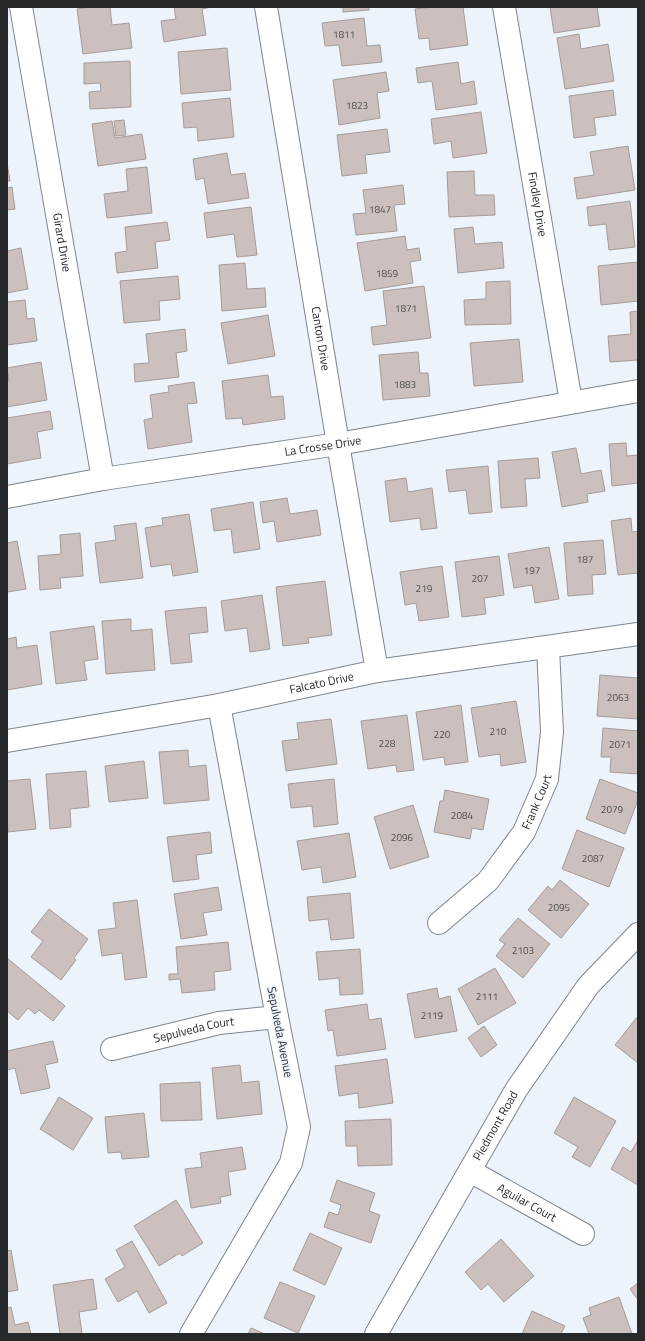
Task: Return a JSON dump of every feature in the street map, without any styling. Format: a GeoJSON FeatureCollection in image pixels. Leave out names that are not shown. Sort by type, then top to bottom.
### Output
{"type":"FeatureCollection","features":[{"type":"Feature","properties":{"kind":"street","name":"Girard Drive"},"geometry":{"type":"LineString","coordinates":[[21,7],[103,479]]}},
{"type":"Feature","properties":{"kind":"street","name":"Canton Drive"},"geometry":{"type":"LineString","coordinates":[[266,7],[377,671]]}},
{"type":"Feature","properties":{"kind":"street","name":"Findley Drive"},"geometry":{"type":"LineString","coordinates":[[504,7],[570,402]]}},
{"type":"Feature","properties":{"kind":"street","name":"La Crosse Drive"},"geometry":{"type":"LineString","coordinates":[[7,497],[103,479],[338,444],[638,391]]}},
{"type":"Feature","properties":{"kind":"street","name":"Falcato Drive"},"geometry":{"type":"LineString","coordinates":[[7,741],[219,705],[377,671],[548,648],[638,634]]}},
{"type":"Feature","properties":{"kind":"street","name":"Frank Court"},"geometry":{"type":"LineString","coordinates":[[439,923],[488,881],[524,832],[547,779],[552,732],[548,648]]}},
{"type":"Feature","properties":{"kind":"street","name":"Sepulveda Avenue"},"geometry":{"type":"LineString","coordinates":[[191,1334],[291,1163],[299,1127],[219,705]]}},
{"type":"Feature","properties":{"kind":"street","name":"Piedmont Road"},"geometry":{"type":"LineString","coordinates":[[376,1334],[516,1090],[588,986],[638,934]]}},
{"type":"Feature","properties":{"kind":"street","name":"Sepulveda Court"},"geometry":{"type":"LineString","coordinates":[[112,1049],[219,1024],[277,1017]]}},
{"type":"Feature","properties":{"kind":"street","name":"Aguilar Court"},"geometry":{"type":"LineString","coordinates":[[470,1171],[583,1234]]}},
{"type":"Feature","properties":{"kind":"building"},"geometry":{"type":"Polygon","coordinates":[[[110,7],[112,25],[129,23],[132,48],[83,54],[77,9],[110,7]]]}},
{"type":"Feature","properties":{"kind":"building"},"geometry":{"type":"Polygon","coordinates":[[[174,7],[212,7],[202,9],[206,35],[164,42],[161,21],[176,19],[174,7]]]}},
{"type":"Feature","properties":{"kind":"building"},"geometry":{"type":"Polygon","coordinates":[[[343,7],[369,7],[369,10],[343,12],[343,7]]]}},
{"type":"Feature","properties":{"kind":"building"},"geometry":{"type":"Polygon","coordinates":[[[432,7],[463,7],[468,45],[430,50],[429,38],[419,39],[415,9],[432,7]]]}},
{"type":"Feature","properties":{"kind":"building"},"geometry":{"type":"Polygon","coordinates":[[[550,7],[597,7],[600,26],[554,33],[550,7]]]}},
{"type":"Feature","properties":{"kind":"building"},"geometry":{"type":"Polygon","coordinates":[[[364,18],[367,46],[380,45],[382,62],[342,66],[339,45],[325,46],[322,23],[364,18]]]}},
{"type":"Feature","properties":{"kind":"building"},"geometry":{"type":"Polygon","coordinates":[[[579,34],[581,49],[608,44],[614,81],[565,89],[557,38],[579,34]]]}},
{"type":"Feature","properties":{"kind":"building"},"geometry":{"type":"Polygon","coordinates":[[[227,48],[231,90],[181,94],[178,52],[227,48]]]}},
{"type":"Feature","properties":{"kind":"building"},"geometry":{"type":"Polygon","coordinates":[[[130,61],[131,107],[90,109],[89,92],[101,91],[100,83],[84,84],[84,63],[130,61]]]}},
{"type":"Feature","properties":{"kind":"building"},"geometry":{"type":"Polygon","coordinates":[[[458,62],[461,84],[474,81],[477,104],[436,110],[432,81],[418,83],[416,68],[458,62]]]}},
{"type":"Feature","properties":{"kind":"building"},"geometry":{"type":"Polygon","coordinates":[[[386,72],[389,91],[377,93],[380,118],[339,125],[333,80],[386,72]]]}},
{"type":"Feature","properties":{"kind":"building"},"geometry":{"type":"Polygon","coordinates":[[[613,90],[616,115],[594,118],[596,135],[574,138],[569,96],[613,90]]]}},
{"type":"Feature","properties":{"kind":"building"},"geometry":{"type":"Polygon","coordinates":[[[230,98],[234,137],[198,141],[197,127],[184,128],[182,103],[230,98]]]}},
{"type":"Feature","properties":{"kind":"building"},"geometry":{"type":"Polygon","coordinates":[[[481,112],[487,153],[453,158],[451,141],[434,144],[431,119],[481,112]]]}},
{"type":"Feature","properties":{"kind":"building"},"geometry":{"type":"Polygon","coordinates":[[[124,120],[126,135],[116,136],[114,121],[124,120]]]}},
{"type":"Feature","properties":{"kind":"building"},"geometry":{"type":"Polygon","coordinates":[[[112,121],[115,138],[142,134],[146,159],[98,166],[92,124],[112,121]]]}},
{"type":"Feature","properties":{"kind":"building"},"geometry":{"type":"Polygon","coordinates":[[[387,129],[390,152],[365,155],[367,173],[342,176],[337,135],[387,129]]]}},
{"type":"Feature","properties":{"kind":"building"},"geometry":{"type":"Polygon","coordinates":[[[628,146],[635,190],[577,199],[574,178],[594,175],[590,152],[628,146]]]}},
{"type":"Feature","properties":{"kind":"building"},"geometry":{"type":"Polygon","coordinates":[[[227,153],[231,175],[245,173],[249,198],[208,204],[204,178],[196,180],[193,159],[227,153]]]}},
{"type":"Feature","properties":{"kind":"building"},"geometry":{"type":"Polygon","coordinates":[[[7,163],[10,181],[7,181],[7,163]]]}},
{"type":"Feature","properties":{"kind":"building"},"geometry":{"type":"Polygon","coordinates":[[[147,167],[152,213],[107,218],[104,194],[128,191],[126,169],[147,167]]]}},
{"type":"Feature","properties":{"kind":"building"},"geometry":{"type":"Polygon","coordinates":[[[474,171],[475,195],[494,195],[495,215],[449,217],[447,172],[474,171]]]}},
{"type":"Feature","properties":{"kind":"building"},"geometry":{"type":"Polygon","coordinates":[[[403,185],[405,204],[394,205],[397,231],[356,235],[353,214],[366,213],[363,190],[403,185]]]}},
{"type":"Feature","properties":{"kind":"building"},"geometry":{"type":"Polygon","coordinates":[[[12,187],[15,209],[7,210],[7,188],[12,187]]]}},
{"type":"Feature","properties":{"kind":"building"},"geometry":{"type":"Polygon","coordinates":[[[630,201],[635,247],[609,250],[606,224],[589,226],[587,207],[630,201]]]}},
{"type":"Feature","properties":{"kind":"building"},"geometry":{"type":"Polygon","coordinates":[[[251,207],[257,255],[237,257],[234,234],[207,238],[204,213],[251,207]]]}},
{"type":"Feature","properties":{"kind":"building"},"geometry":{"type":"Polygon","coordinates":[[[167,222],[170,240],[155,242],[158,268],[117,273],[115,253],[127,251],[125,227],[167,222]]]}},
{"type":"Feature","properties":{"kind":"building"},"geometry":{"type":"Polygon","coordinates":[[[473,227],[475,244],[502,242],[504,268],[458,273],[454,229],[473,227]]]}},
{"type":"Feature","properties":{"kind":"building"},"geometry":{"type":"Polygon","coordinates":[[[405,236],[407,250],[419,248],[421,260],[410,262],[413,283],[365,291],[357,243],[405,236]]]}},
{"type":"Feature","properties":{"kind":"building"},"geometry":{"type":"Polygon","coordinates":[[[21,248],[28,289],[7,293],[7,251],[21,248]]]}},
{"type":"Feature","properties":{"kind":"building"},"geometry":{"type":"Polygon","coordinates":[[[638,262],[638,301],[601,305],[598,266],[638,262]]]}},
{"type":"Feature","properties":{"kind":"building"},"geometry":{"type":"Polygon","coordinates":[[[245,263],[247,289],[265,288],[266,307],[222,311],[219,265],[245,263]]]}},
{"type":"Feature","properties":{"kind":"building"},"geometry":{"type":"Polygon","coordinates":[[[178,276],[180,299],[159,301],[160,320],[124,323],[120,281],[178,276]]]}},
{"type":"Feature","properties":{"kind":"building"},"geometry":{"type":"Polygon","coordinates":[[[510,281],[511,324],[465,325],[464,300],[486,299],[486,282],[510,281]]]}},
{"type":"Feature","properties":{"kind":"building"},"geometry":{"type":"Polygon","coordinates":[[[424,286],[431,338],[373,345],[371,327],[387,325],[383,291],[424,286]]]}},
{"type":"Feature","properties":{"kind":"building"},"geometry":{"type":"Polygon","coordinates":[[[25,300],[27,319],[34,318],[37,341],[7,345],[7,302],[25,300]]]}},
{"type":"Feature","properties":{"kind":"building"},"geometry":{"type":"Polygon","coordinates":[[[638,311],[638,360],[610,362],[608,336],[631,334],[630,312],[638,311]]]}},
{"type":"Feature","properties":{"kind":"building"},"geometry":{"type":"Polygon","coordinates":[[[268,315],[275,356],[228,364],[221,323],[268,315]]]}},
{"type":"Feature","properties":{"kind":"building"},"geometry":{"type":"Polygon","coordinates":[[[185,329],[187,351],[176,353],[179,377],[135,382],[134,364],[149,363],[146,334],[185,329]]]}},
{"type":"Feature","properties":{"kind":"building"},"geometry":{"type":"Polygon","coordinates":[[[519,339],[523,382],[474,386],[470,343],[519,339]]]}},
{"type":"Feature","properties":{"kind":"building"},"geometry":{"type":"Polygon","coordinates":[[[418,352],[420,373],[428,373],[430,396],[383,400],[379,355],[418,352]]]}},
{"type":"Feature","properties":{"kind":"building"},"geometry":{"type":"Polygon","coordinates":[[[41,362],[47,400],[7,407],[7,381],[9,381],[7,368],[41,362]]]}},
{"type":"Feature","properties":{"kind":"building"},"geometry":{"type":"Polygon","coordinates":[[[268,375],[271,397],[283,396],[285,419],[243,425],[242,418],[226,419],[222,381],[268,375]]]}},
{"type":"Feature","properties":{"kind":"building"},"geometry":{"type":"Polygon","coordinates":[[[194,382],[197,403],[187,404],[192,442],[148,449],[144,420],[153,418],[150,395],[169,392],[168,386],[194,382]]]}},
{"type":"Feature","properties":{"kind":"building"},"geometry":{"type":"Polygon","coordinates":[[[50,411],[53,429],[37,432],[41,458],[7,464],[7,418],[50,411]]]}},
{"type":"Feature","properties":{"kind":"building"},"geometry":{"type":"Polygon","coordinates":[[[626,443],[627,456],[638,455],[638,483],[612,486],[609,444],[626,443]]]}},
{"type":"Feature","properties":{"kind":"building"},"geometry":{"type":"Polygon","coordinates":[[[576,448],[581,474],[601,470],[605,491],[587,494],[588,502],[562,507],[552,452],[576,448]]]}},
{"type":"Feature","properties":{"kind":"building"},"geometry":{"type":"Polygon","coordinates":[[[538,458],[540,478],[525,479],[527,506],[501,508],[498,461],[538,458]]]}},
{"type":"Feature","properties":{"kind":"building"},"geometry":{"type":"Polygon","coordinates":[[[488,466],[492,512],[469,514],[466,490],[449,492],[446,470],[488,466]]]}},
{"type":"Feature","properties":{"kind":"building"},"geometry":{"type":"Polygon","coordinates":[[[406,478],[408,492],[432,488],[437,528],[421,530],[420,518],[390,522],[385,481],[406,478]]]}},
{"type":"Feature","properties":{"kind":"building"},"geometry":{"type":"Polygon","coordinates":[[[287,498],[290,514],[317,510],[321,535],[277,542],[274,521],[263,523],[260,502],[287,498]]]}},
{"type":"Feature","properties":{"kind":"building"},"geometry":{"type":"Polygon","coordinates":[[[253,502],[260,549],[234,553],[231,529],[214,531],[211,509],[253,502]]]}},
{"type":"Feature","properties":{"kind":"building"},"geometry":{"type":"Polygon","coordinates":[[[189,514],[198,572],[173,576],[171,564],[151,567],[145,528],[163,525],[162,518],[189,514]]]}},
{"type":"Feature","properties":{"kind":"building"},"geometry":{"type":"Polygon","coordinates":[[[631,518],[632,532],[638,531],[638,573],[618,575],[611,521],[631,518]]]}},
{"type":"Feature","properties":{"kind":"building"},"geometry":{"type":"Polygon","coordinates":[[[136,523],[143,578],[100,583],[95,543],[116,540],[114,526],[136,523]]]}},
{"type":"Feature","properties":{"kind":"building"},"geometry":{"type":"Polygon","coordinates":[[[80,533],[83,576],[60,578],[61,588],[40,590],[38,556],[61,554],[60,535],[80,533]]]}},
{"type":"Feature","properties":{"kind":"building"},"geometry":{"type":"Polygon","coordinates":[[[603,540],[606,574],[592,575],[593,594],[568,596],[564,543],[603,540]]]}},
{"type":"Feature","properties":{"kind":"building"},"geometry":{"type":"Polygon","coordinates":[[[17,541],[26,589],[7,592],[7,543],[17,541]]]}},
{"type":"Feature","properties":{"kind":"building"},"geometry":{"type":"Polygon","coordinates":[[[549,547],[559,599],[535,603],[532,585],[514,588],[508,554],[549,547]]]}},
{"type":"Feature","properties":{"kind":"building"},"geometry":{"type":"Polygon","coordinates":[[[499,556],[504,595],[484,598],[486,614],[462,617],[455,562],[499,556]]]}},
{"type":"Feature","properties":{"kind":"building"},"geometry":{"type":"Polygon","coordinates":[[[442,566],[449,617],[419,621],[416,603],[405,605],[400,572],[442,566]]]}},
{"type":"Feature","properties":{"kind":"building"},"geometry":{"type":"Polygon","coordinates":[[[325,581],[332,635],[308,638],[309,643],[283,646],[276,587],[325,581]]]}},
{"type":"Feature","properties":{"kind":"building"},"geometry":{"type":"Polygon","coordinates":[[[262,595],[270,649],[250,652],[247,628],[225,631],[221,601],[262,595]]]}},
{"type":"Feature","properties":{"kind":"building"},"geometry":{"type":"Polygon","coordinates":[[[206,607],[208,632],[189,634],[192,662],[171,664],[165,611],[206,607]]]}},
{"type":"Feature","properties":{"kind":"building"},"geometry":{"type":"Polygon","coordinates":[[[131,619],[131,631],[152,629],[155,670],[106,674],[102,621],[131,619]]]}},
{"type":"Feature","properties":{"kind":"building"},"geometry":{"type":"Polygon","coordinates":[[[94,626],[98,659],[84,661],[87,680],[56,684],[50,632],[94,626]]]}},
{"type":"Feature","properties":{"kind":"building"},"geometry":{"type":"Polygon","coordinates":[[[16,637],[17,648],[37,645],[42,684],[7,690],[7,639],[16,637]]]}},
{"type":"Feature","properties":{"kind":"building"},"geometry":{"type":"Polygon","coordinates":[[[600,675],[638,678],[638,719],[597,716],[600,675]]]}},
{"type":"Feature","properties":{"kind":"building"},"geometry":{"type":"Polygon","coordinates":[[[516,701],[526,762],[501,766],[500,754],[479,757],[471,708],[516,701]]]}},
{"type":"Feature","properties":{"kind":"building"},"geometry":{"type":"Polygon","coordinates":[[[461,705],[468,762],[445,765],[444,757],[423,760],[416,712],[461,705]]]}},
{"type":"Feature","properties":{"kind":"building"},"geometry":{"type":"Polygon","coordinates":[[[407,715],[414,770],[397,772],[396,765],[368,769],[361,721],[407,715]]]}},
{"type":"Feature","properties":{"kind":"building"},"geometry":{"type":"Polygon","coordinates":[[[331,719],[337,764],[286,771],[282,741],[299,739],[297,723],[331,719]]]}},
{"type":"Feature","properties":{"kind":"building"},"geometry":{"type":"Polygon","coordinates":[[[603,728],[638,731],[638,774],[610,772],[611,757],[601,757],[603,728]]]}},
{"type":"Feature","properties":{"kind":"building"},"geometry":{"type":"Polygon","coordinates":[[[188,750],[189,767],[206,765],[209,800],[164,804],[159,752],[188,750]]]}},
{"type":"Feature","properties":{"kind":"building"},"geometry":{"type":"Polygon","coordinates":[[[144,761],[148,798],[109,802],[105,766],[144,761]]]}},
{"type":"Feature","properties":{"kind":"building"},"geometry":{"type":"Polygon","coordinates":[[[86,771],[89,807],[70,809],[71,827],[50,829],[46,774],[86,771]]]}},
{"type":"Feature","properties":{"kind":"building"},"geometry":{"type":"Polygon","coordinates":[[[30,779],[36,829],[8,832],[7,781],[30,779]]]}},
{"type":"Feature","properties":{"kind":"building"},"geometry":{"type":"Polygon","coordinates":[[[334,779],[338,824],[314,827],[312,806],[291,808],[288,784],[334,779]]]}},
{"type":"Feature","properties":{"kind":"building"},"geometry":{"type":"Polygon","coordinates":[[[600,779],[638,793],[638,800],[625,834],[586,819],[600,779]]]}},
{"type":"Feature","properties":{"kind":"building"},"geometry":{"type":"Polygon","coordinates":[[[445,790],[489,799],[483,830],[472,828],[470,839],[434,832],[440,801],[443,801],[445,790]]]}},
{"type":"Feature","properties":{"kind":"building"},"geometry":{"type":"Polygon","coordinates":[[[413,805],[429,857],[390,869],[374,817],[413,805]]]}},
{"type":"Feature","properties":{"kind":"building"},"geometry":{"type":"Polygon","coordinates":[[[577,830],[624,848],[609,887],[562,869],[577,830]]]}},
{"type":"Feature","properties":{"kind":"building"},"geometry":{"type":"Polygon","coordinates":[[[210,832],[212,853],[196,855],[199,879],[173,882],[167,837],[210,832]]]}},
{"type":"Feature","properties":{"kind":"building"},"geometry":{"type":"Polygon","coordinates":[[[349,833],[356,877],[323,883],[321,867],[302,870],[297,841],[349,833]]]}},
{"type":"Feature","properties":{"kind":"building"},"geometry":{"type":"Polygon","coordinates":[[[560,880],[589,904],[561,938],[528,910],[548,886],[552,890],[560,880]]]}},
{"type":"Feature","properties":{"kind":"building"},"geometry":{"type":"Polygon","coordinates":[[[218,887],[222,910],[203,913],[207,935],[181,939],[174,894],[218,887]]]}},
{"type":"Feature","properties":{"kind":"building"},"geometry":{"type":"Polygon","coordinates":[[[350,893],[354,938],[331,940],[328,919],[309,921],[307,897],[350,893]]]}},
{"type":"Feature","properties":{"kind":"building"},"geometry":{"type":"Polygon","coordinates":[[[137,900],[147,977],[125,980],[122,953],[102,956],[98,930],[116,928],[113,903],[137,900]]]}},
{"type":"Feature","properties":{"kind":"building"},"geometry":{"type":"Polygon","coordinates":[[[49,909],[88,939],[74,958],[76,960],[61,980],[31,957],[43,941],[31,932],[49,909]]]}},
{"type":"Feature","properties":{"kind":"building"},"geometry":{"type":"Polygon","coordinates":[[[518,918],[550,944],[523,978],[496,956],[505,944],[499,940],[518,918]]]}},
{"type":"Feature","properties":{"kind":"building"},"geometry":{"type":"Polygon","coordinates":[[[228,942],[231,970],[214,972],[215,990],[182,993],[180,979],[169,980],[169,974],[178,974],[176,947],[228,942]]]}},
{"type":"Feature","properties":{"kind":"building"},"geometry":{"type":"Polygon","coordinates":[[[360,949],[363,994],[340,995],[339,978],[319,980],[316,952],[360,949]]]}},
{"type":"Feature","properties":{"kind":"building"},"geometry":{"type":"Polygon","coordinates":[[[7,958],[65,1006],[53,1021],[39,1010],[35,1014],[28,1008],[18,1020],[7,1011],[7,958]]]}},
{"type":"Feature","properties":{"kind":"building"},"geometry":{"type":"Polygon","coordinates":[[[495,968],[516,1003],[478,1025],[458,989],[495,968]]]}},
{"type":"Feature","properties":{"kind":"building"},"geometry":{"type":"Polygon","coordinates":[[[437,988],[439,999],[450,996],[457,1031],[415,1038],[407,994],[437,988]]]}},
{"type":"Feature","properties":{"kind":"building"},"geometry":{"type":"Polygon","coordinates":[[[367,1004],[369,1020],[381,1018],[386,1049],[337,1056],[333,1030],[328,1031],[325,1010],[367,1004]]]}},
{"type":"Feature","properties":{"kind":"building"},"geometry":{"type":"Polygon","coordinates":[[[638,1016],[638,1063],[615,1045],[638,1016]]]}},
{"type":"Feature","properties":{"kind":"building"},"geometry":{"type":"Polygon","coordinates":[[[484,1026],[497,1045],[481,1057],[468,1038],[484,1026]]]}},
{"type":"Feature","properties":{"kind":"building"},"geometry":{"type":"Polygon","coordinates":[[[53,1041],[58,1062],[45,1065],[50,1088],[21,1094],[15,1068],[7,1070],[7,1051],[53,1041]]]}},
{"type":"Feature","properties":{"kind":"building"},"geometry":{"type":"Polygon","coordinates":[[[387,1059],[393,1103],[359,1108],[358,1093],[339,1096],[335,1066],[387,1059]]]}},
{"type":"Feature","properties":{"kind":"building"},"geometry":{"type":"Polygon","coordinates":[[[240,1065],[242,1083],[259,1081],[262,1114],[217,1119],[212,1068],[240,1065]]]}},
{"type":"Feature","properties":{"kind":"building"},"geometry":{"type":"Polygon","coordinates":[[[200,1082],[202,1120],[161,1121],[160,1084],[200,1082]]]}},
{"type":"Feature","properties":{"kind":"building"},"geometry":{"type":"Polygon","coordinates":[[[59,1097],[93,1118],[73,1150],[40,1129],[59,1097]]]}},
{"type":"Feature","properties":{"kind":"building"},"geometry":{"type":"Polygon","coordinates":[[[574,1097],[616,1121],[590,1167],[572,1157],[578,1147],[554,1133],[574,1097]]]}},
{"type":"Feature","properties":{"kind":"building"},"geometry":{"type":"Polygon","coordinates":[[[144,1113],[149,1157],[122,1159],[121,1152],[108,1153],[105,1117],[144,1113]]]}},
{"type":"Feature","properties":{"kind":"building"},"geometry":{"type":"Polygon","coordinates":[[[391,1119],[392,1165],[358,1166],[357,1146],[346,1146],[345,1121],[391,1119]]]}},
{"type":"Feature","properties":{"kind":"building"},"geometry":{"type":"Polygon","coordinates":[[[638,1140],[638,1185],[611,1169],[623,1147],[631,1152],[638,1140]]]}},
{"type":"Feature","properties":{"kind":"building"},"geometry":{"type":"Polygon","coordinates":[[[242,1147],[246,1169],[228,1172],[231,1195],[220,1197],[221,1203],[191,1208],[185,1169],[202,1167],[200,1153],[242,1147]]]}},
{"type":"Feature","properties":{"kind":"building"},"geometry":{"type":"Polygon","coordinates":[[[337,1180],[375,1193],[369,1211],[380,1215],[371,1243],[324,1227],[329,1212],[338,1215],[341,1205],[330,1201],[337,1180]]]}},
{"type":"Feature","properties":{"kind":"building"},"geometry":{"type":"Polygon","coordinates":[[[176,1200],[203,1243],[182,1256],[180,1253],[159,1266],[134,1226],[176,1200]]]}},
{"type":"Feature","properties":{"kind":"building"},"geometry":{"type":"Polygon","coordinates":[[[310,1233],[342,1248],[325,1285],[293,1270],[310,1233]]]}},
{"type":"Feature","properties":{"kind":"building"},"geometry":{"type":"Polygon","coordinates":[[[501,1239],[534,1276],[504,1302],[488,1284],[481,1290],[465,1272],[501,1239]]]}},
{"type":"Feature","properties":{"kind":"building"},"geometry":{"type":"Polygon","coordinates":[[[132,1241],[167,1303],[149,1313],[137,1291],[118,1302],[105,1279],[125,1267],[116,1250],[132,1241]]]}},
{"type":"Feature","properties":{"kind":"building"},"geometry":{"type":"Polygon","coordinates":[[[11,1250],[18,1290],[7,1292],[7,1251],[11,1250]]]}},
{"type":"Feature","properties":{"kind":"building"},"geometry":{"type":"Polygon","coordinates":[[[93,1279],[97,1309],[79,1312],[82,1334],[60,1334],[53,1285],[93,1279]]]}},
{"type":"Feature","properties":{"kind":"building"},"geometry":{"type":"Polygon","coordinates":[[[280,1282],[315,1296],[298,1333],[264,1318],[280,1282]]]}},
{"type":"Feature","properties":{"kind":"building"},"geometry":{"type":"Polygon","coordinates":[[[638,1283],[638,1300],[630,1289],[638,1283]]]}},
{"type":"Feature","properties":{"kind":"building"},"geometry":{"type":"Polygon","coordinates":[[[619,1297],[632,1334],[589,1334],[583,1318],[591,1315],[589,1308],[619,1297]]]}},
{"type":"Feature","properties":{"kind":"building"},"geometry":{"type":"Polygon","coordinates":[[[11,1307],[15,1325],[28,1322],[31,1334],[7,1334],[7,1308],[11,1307]]]}},
{"type":"Feature","properties":{"kind":"building"},"geometry":{"type":"Polygon","coordinates":[[[532,1311],[565,1326],[561,1334],[522,1334],[532,1311]]]}},
{"type":"Feature","properties":{"kind":"building"},"geometry":{"type":"Polygon","coordinates":[[[251,1328],[265,1334],[248,1334],[251,1328]]]}}]}
